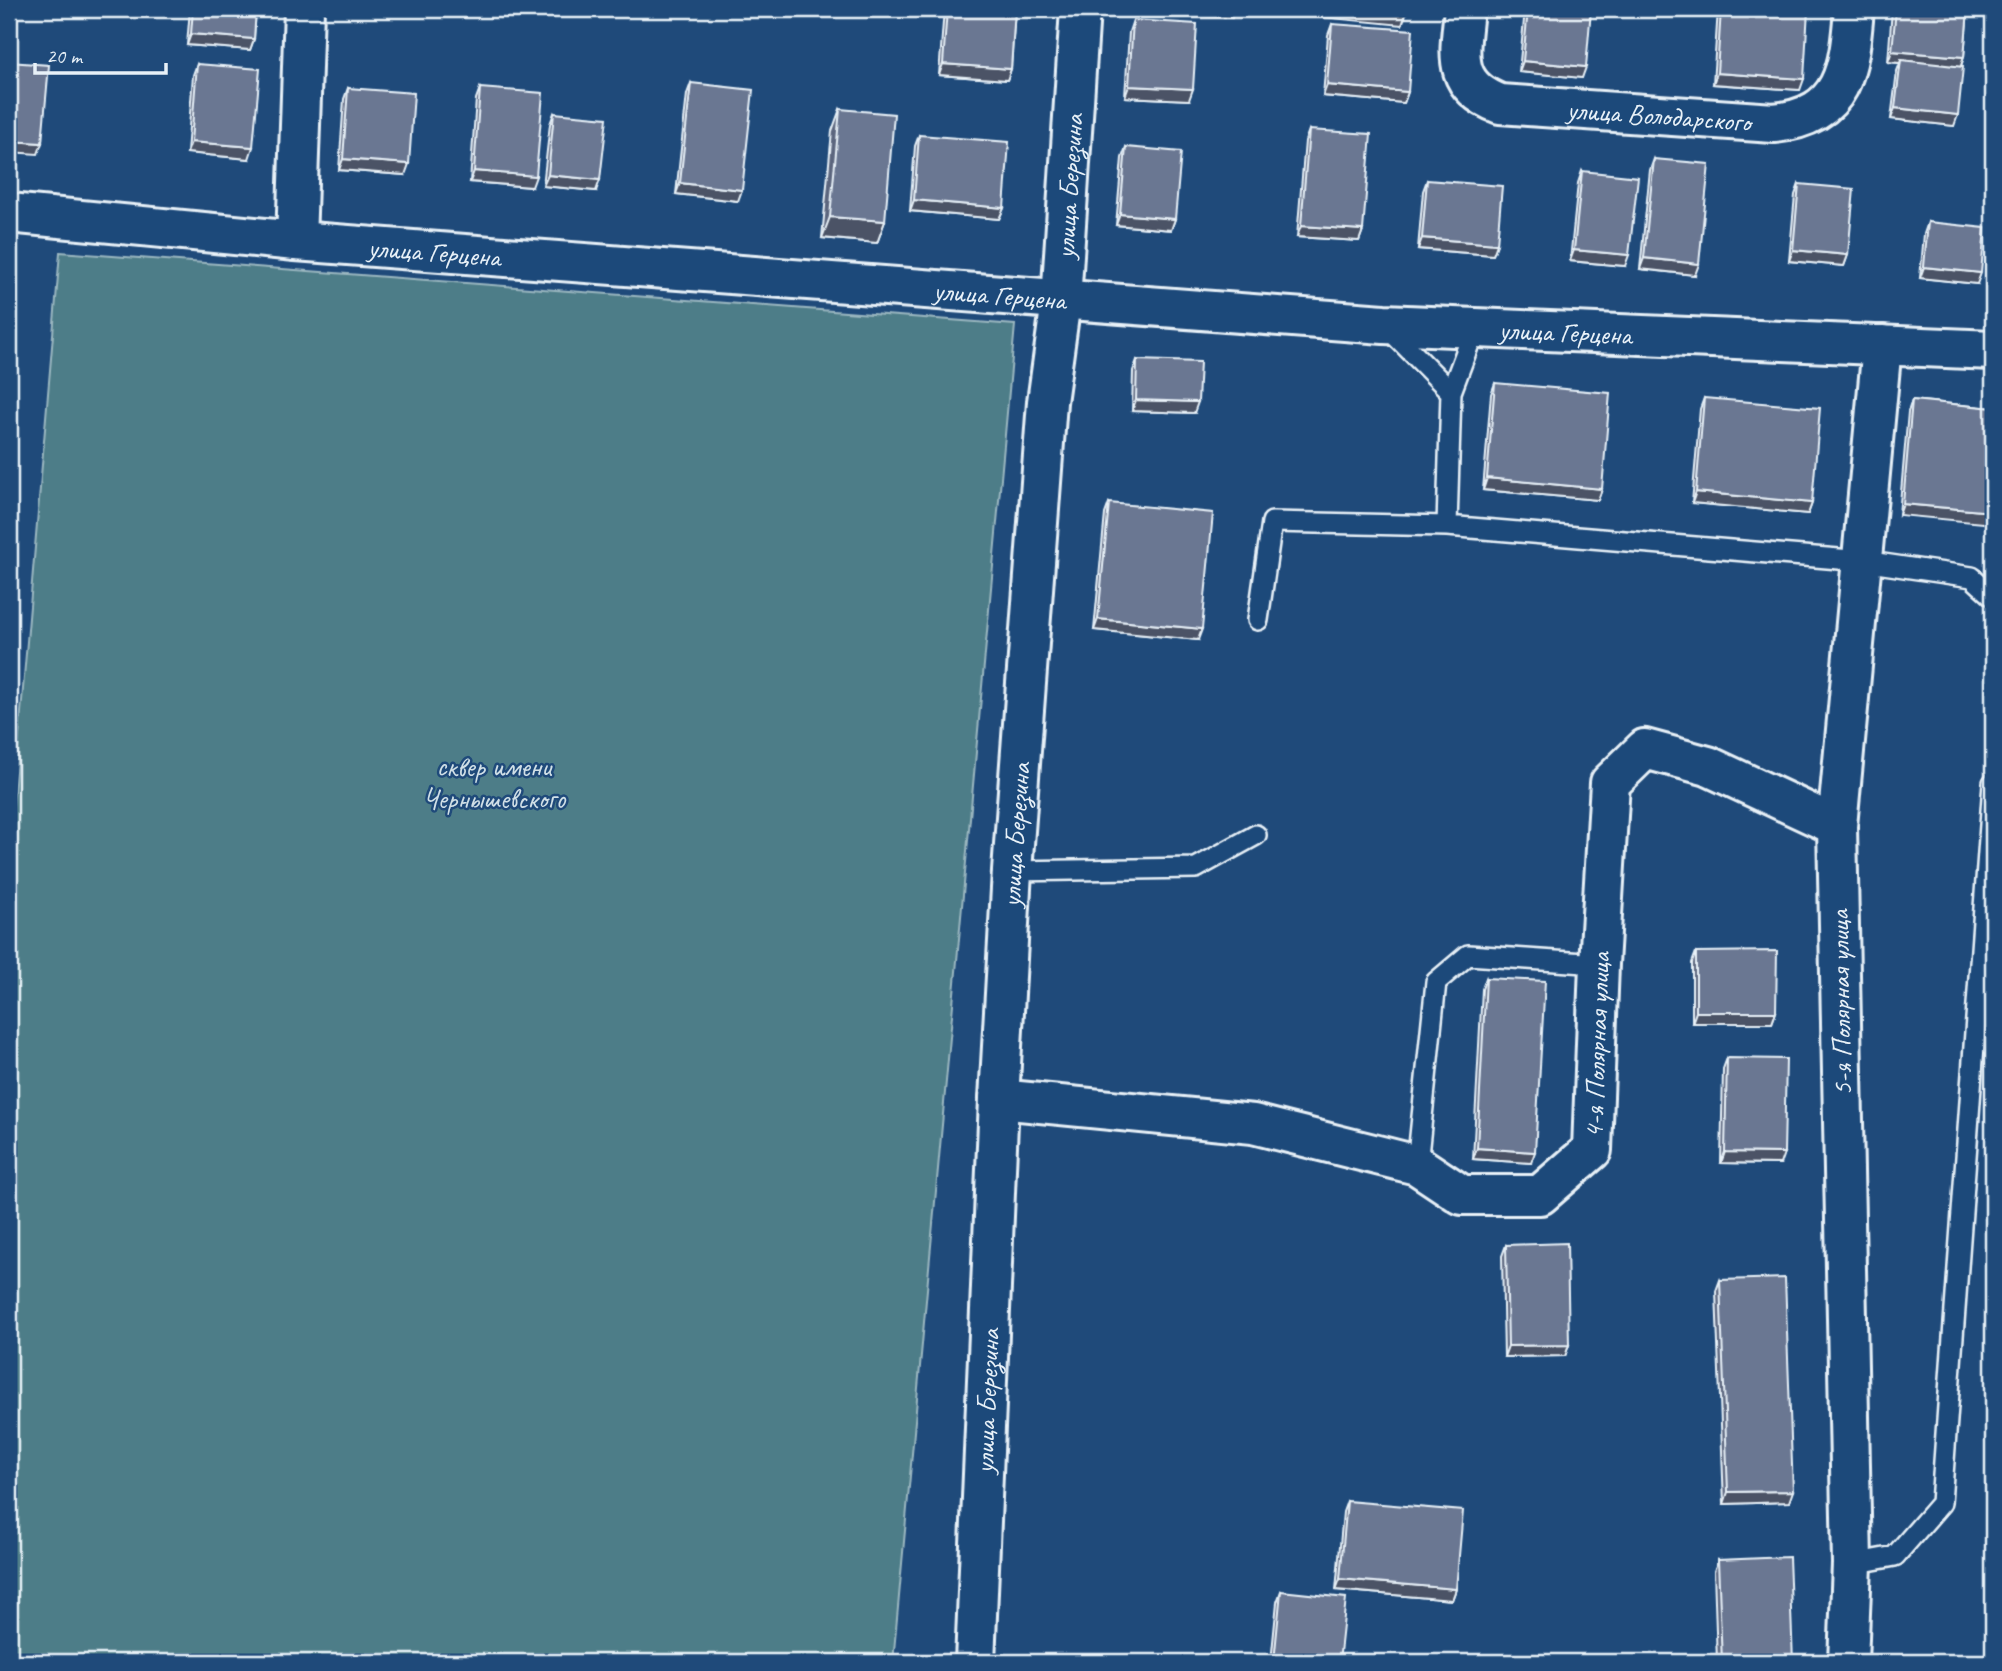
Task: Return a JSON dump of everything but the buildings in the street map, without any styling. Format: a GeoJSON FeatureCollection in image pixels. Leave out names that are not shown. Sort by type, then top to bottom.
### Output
{"type":"FeatureCollection","features":[{"type":"Feature","properties":{"kind":"street"},"geometry":{"type":"LineString","coordinates":[[296,241],[304,9]]}},
{"type":"Feature","properties":{"kind":"street","name":"улица Березина"},"geometry":{"type":"LineString","coordinates":[[975,1662],[999,1099],[1012,871],[1047,402],[1061,300],[1080,9]]}},
{"type":"Feature","properties":{"kind":"street","name":"улица Володарского"},"geometry":{"type":"LineString","coordinates":[[1464,9],[1460,63],[1467,83],[1483,98],[1500,104],[1774,123],[1797,121],[1824,106],[1843,81],[1850,52],[1854,9]]}},
{"type":"Feature","properties":{"kind":"street","name":"улица Герцена"},"geometry":{"type":"LineString","coordinates":[[9,213],[296,241],[1384,324],[1993,350]]}},
{"type":"Feature","properties":{"kind":"street","name":"5-я Полярная улица"},"geometry":{"type":"LineString","coordinates":[[1848,1662],[1852,1564],[1837,826],[1882,345]]}},
{"type":"Feature","properties":{"kind":"street","name":"4-я Полярная улица"},"geometry":{"type":"LineString","coordinates":[[999,1099],[1253,1124],[1418,1165],[1462,1195],[1540,1195],[1592,1150],[1599,964],[1610,783],[1645,749],[1708,766],[1837,826]]}},
{"type":"Feature","properties":{"kind":"lane"},"geometry":{"type":"LineString","coordinates":[[1384,324],[1451,392]]}},
{"type":"Feature","properties":{"kind":"lane"},"geometry":{"type":"LineString","coordinates":[[1447,526],[1451,392],[1475,328]]}},
{"type":"Feature","properties":{"kind":"lane"},"geometry":{"type":"LineString","coordinates":[[1258,621],[1272,522],[1447,526],[1863,561],[1972,577],[1993,596]]}},
{"type":"Feature","properties":{"kind":"lane"},"geometry":{"type":"LineString","coordinates":[[1852,1564],[1895,1556],[1941,1503],[1993,783]]}},
{"type":"Feature","properties":{"kind":"lane"},"geometry":{"type":"LineString","coordinates":[[1012,871],[1196,868],[1256,835]]}},
{"type":"Feature","properties":{"kind":"lane"},"geometry":{"type":"LineString","coordinates":[[1418,1165],[1436,982],[1468,955],[1599,964]]}},
{"type":"Feature","properties":{"kind":"green space","name":"сквер имени Чернышевского"},"geometry":{"type":"Polygon","coordinates":[[[60,252],[1015,325],[893,1662],[9,1662],[9,854],[60,252]]]}}]}
